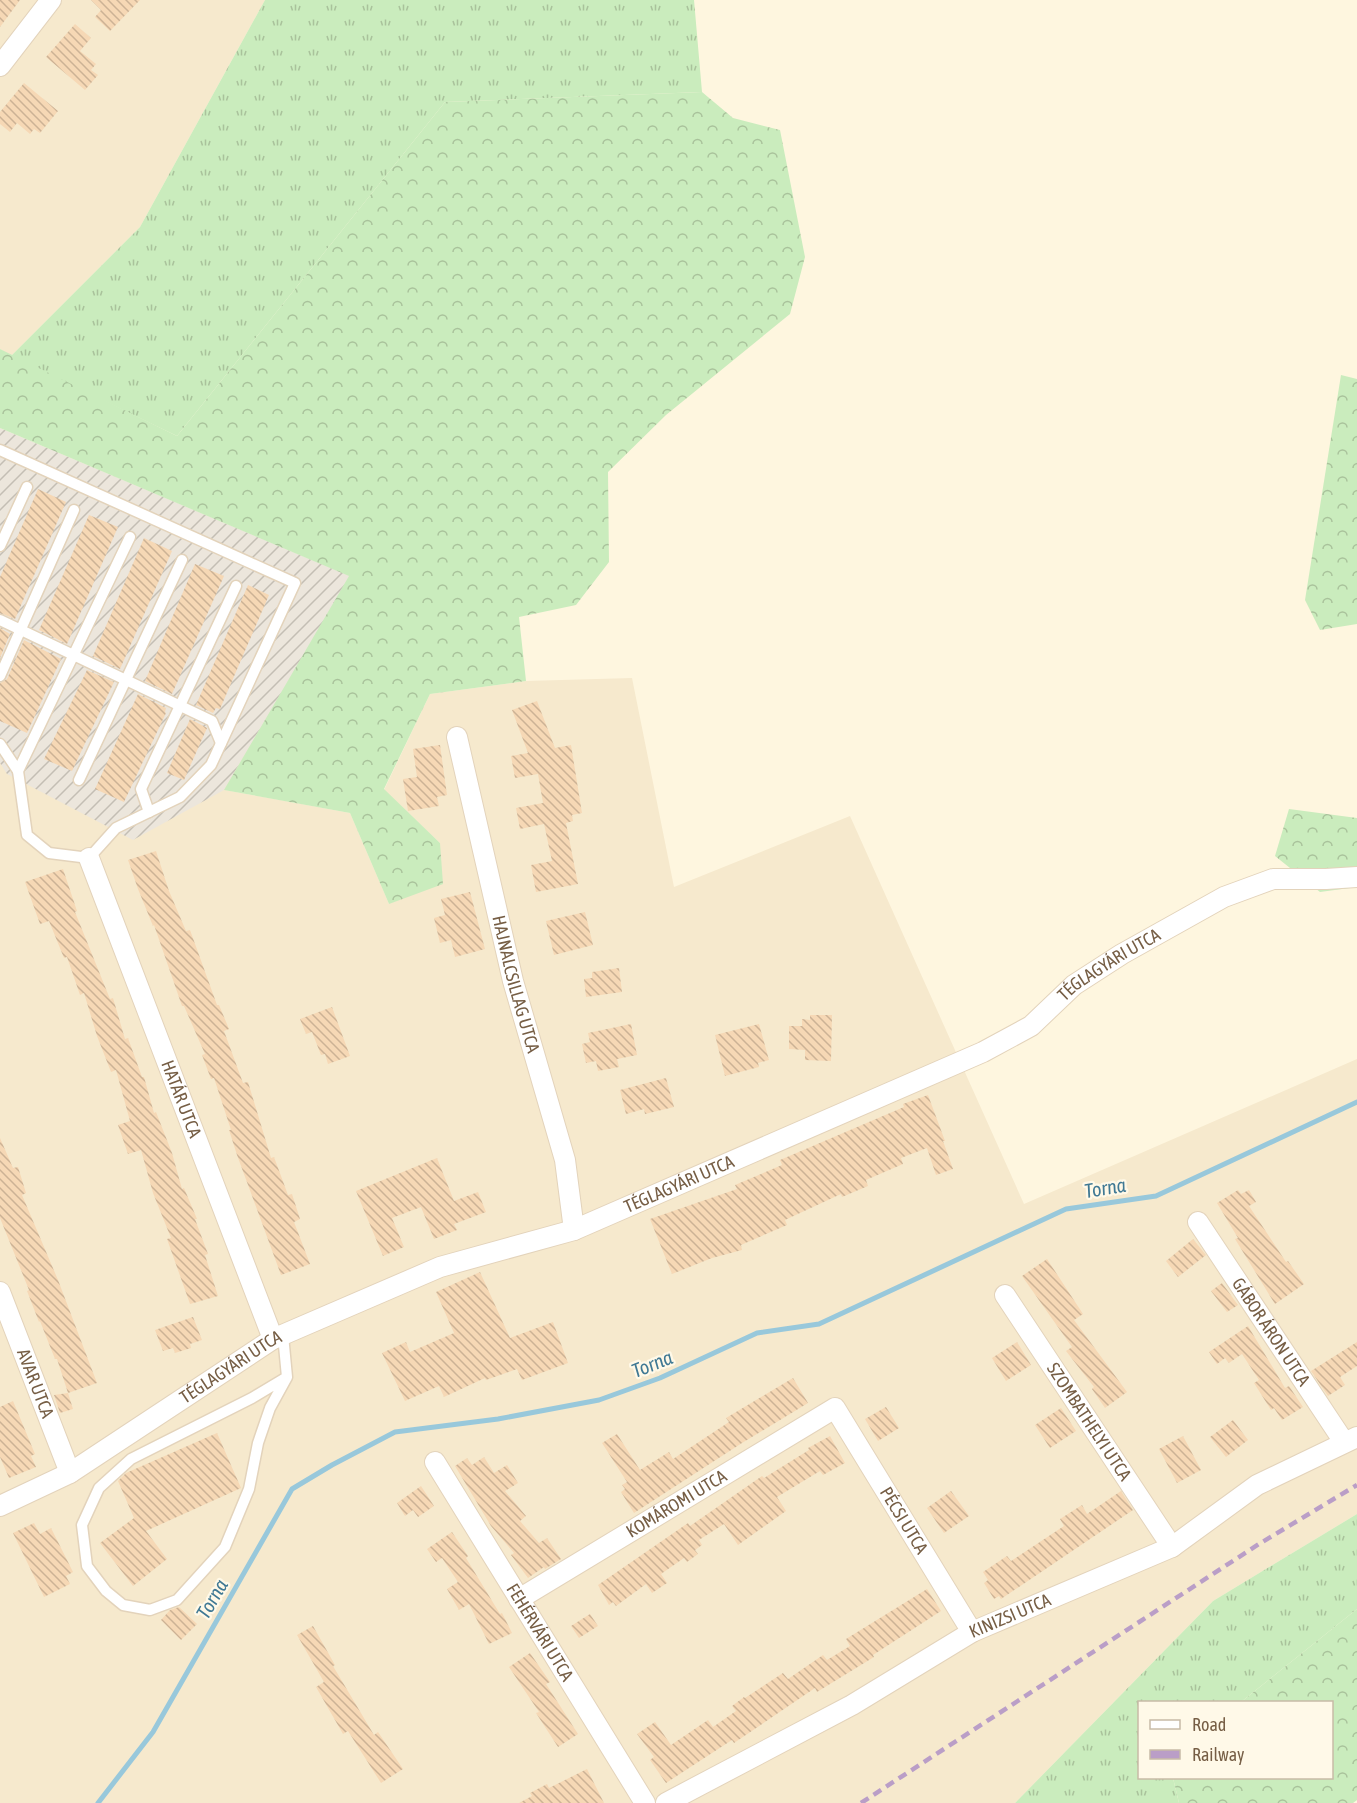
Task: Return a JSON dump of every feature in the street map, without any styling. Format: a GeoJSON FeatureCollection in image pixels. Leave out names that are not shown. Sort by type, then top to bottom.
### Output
{"type":"FeatureCollection","features":[{"type":"Feature","properties":{"kind":"street"},"geometry":{"type":"LineString","coordinates":[[0,66],[51,0]]}},
{"type":"Feature","properties":{"kind":"street","name":"HAJNALCSILLAG UTCA"},"geometry":{"type":"LineString","coordinates":[[457,737],[513,981],[565,1160],[574,1230]]}},
{"type":"Feature","properties":{"kind":"street","name":"HATÁR UTCA"},"geometry":{"type":"LineString","coordinates":[[89,858],[278,1337]]}},
{"type":"Feature","properties":{"kind":"street","name":"TÉGLAGYÁRI UTCA"},"geometry":{"type":"LineString","coordinates":[[0,1506],[70,1473],[278,1337],[440,1267],[574,1230],[983,1052],[1031,1026],[1074,985],[1122,954],[1224,897],[1273,879],[1357,877]]}},
{"type":"Feature","properties":{"kind":"street","name":"GÁBOR ÁRON UTCA"},"geometry":{"type":"LineString","coordinates":[[1198,1222],[1350,1439]]}},
{"type":"Feature","properties":{"kind":"street","name":"AVAR UTCA"},"geometry":{"type":"LineString","coordinates":[[0,1292],[70,1473]]}},
{"type":"Feature","properties":{"kind":"street","name":"SZOMBATHELYI UTCA"},"geometry":{"type":"LineString","coordinates":[[1005,1295],[1172,1547]]}},
{"type":"Feature","properties":{"kind":"street","name":"KOMÁROMI UTCA"},"geometry":{"type":"LineString","coordinates":[[519,1599],[835,1408]]}},
{"type":"Feature","properties":{"kind":"street","name":"PÉCSI UTCA"},"geometry":{"type":"LineString","coordinates":[[835,1408],[972,1632]]}},
{"type":"Feature","properties":{"kind":"street","name":"KINIZSI UTCA"},"geometry":{"type":"LineString","coordinates":[[666,1803],[852,1705],[972,1632],[1172,1547],[1257,1485],[1350,1439]]}},
{"type":"Feature","properties":{"kind":"street","name":"FEHÉRVÁRI UTCA"},"geometry":{"type":"LineString","coordinates":[[435,1462],[645,1803]]}},
{"type":"Feature","properties":{"kind":"lane"},"geometry":{"type":"LineString","coordinates":[[0,450],[295,583],[211,765],[180,797],[116,828],[89,858],[49,853],[27,835],[18,771],[0,744]]}},
{"type":"Feature","properties":{"kind":"lane"},"geometry":{"type":"LineString","coordinates":[[0,546],[27,487]]}},
{"type":"Feature","properties":{"kind":"lane"},"geometry":{"type":"LineString","coordinates":[[0,676],[74,510]]}},
{"type":"Feature","properties":{"kind":"lane"},"geometry":{"type":"LineString","coordinates":[[18,771],[130,537]]}},
{"type":"Feature","properties":{"kind":"lane"},"geometry":{"type":"LineString","coordinates":[[79,780],[182,560]]}},
{"type":"Feature","properties":{"kind":"lane"},"geometry":{"type":"LineString","coordinates":[[149,812],[141,789],[236,586]]}},
{"type":"Feature","properties":{"kind":"lane"},"geometry":{"type":"LineString","coordinates":[[0,620],[212,721],[222,743]]}},
{"type":"Feature","properties":{"kind":"lane"},"geometry":{"type":"LineString","coordinates":[[278,1337],[287,1377],[270,1408],[258,1443],[249,1489],[225,1547],[177,1600],[150,1610],[123,1605],[106,1591],[87,1566],[82,1525],[99,1488],[131,1459],[252,1398],[287,1377]]}},
{"type":"Feature","properties":{"kind":"shaded area"},"geometry":{"type":"Polygon","coordinates":[[[0,0],[265,0],[140,227],[11,356],[0,349],[0,0]]]}},
{"type":"Feature","properties":{"kind":"shaded area"},"geometry":{"type":"Polygon","coordinates":[[[0,428],[336,600],[225,790],[350,813],[389,904],[440,843],[384,790],[430,694],[526,681],[632,678],[674,887],[850,816],[1024,1204],[1357,1059],[1357,1514],[1213,1601],[1015,1803],[0,1803],[0,428]]]}},
{"type":"Feature","properties":{"kind":"shaded area"},"geometry":{"type":"Polygon","coordinates":[[[0,428],[350,576],[224,790],[133,840],[7,774],[0,763],[0,428]]]}},
{"type":"Feature","properties":{"kind":"green space"},"geometry":{"type":"Polygon","coordinates":[[[265,0],[694,0],[702,92],[445,102],[177,436],[11,356],[140,227],[265,0]]]}},
{"type":"Feature","properties":{"kind":"green space"},"geometry":{"type":"Polygon","coordinates":[[[702,92],[733,118],[780,130],[805,257],[790,314],[666,415],[608,472],[609,562],[576,605],[519,617],[526,681],[430,694],[384,789],[440,843],[443,884],[389,904],[350,813],[224,790],[349,576],[0,428],[0,349],[177,436],[445,102],[702,92]]]}},
{"type":"Feature","properties":{"kind":"green space"},"geometry":{"type":"Polygon","coordinates":[[[1341,375],[1357,379],[1357,624],[1320,630],[1305,600],[1341,375]]]}},
{"type":"Feature","properties":{"kind":"green space"},"geometry":{"type":"Polygon","coordinates":[[[1289,809],[1357,818],[1357,887],[1320,892],[1275,856],[1289,809]]]}},
{"type":"Feature","properties":{"kind":"green space"},"geometry":{"type":"Polygon","coordinates":[[[1357,1514],[1357,1609],[1242,1701],[1138,1701],[1138,1779],[1173,1779],[1179,1803],[1015,1803],[1213,1601],[1357,1514]]]}},
{"type":"Feature","properties":{"kind":"green space"},"geometry":{"type":"Polygon","coordinates":[[[1357,1609],[1357,1800],[1353,1803],[1179,1803],[1173,1779],[1333,1779],[1333,1701],[1242,1701],[1357,1609]]]}},
{"type":"Feature","properties":{"kind":"building"},"geometry":{"type":"Polygon","coordinates":[[[0,0],[20,0],[0,27],[0,0]]]}},
{"type":"Feature","properties":{"kind":"building"},"geometry":{"type":"Polygon","coordinates":[[[91,0],[140,0],[110,31],[95,17],[101,10],[91,0]]]}},
{"type":"Feature","properties":{"kind":"building"},"geometry":{"type":"Polygon","coordinates":[[[75,24],[91,38],[80,51],[96,64],[91,70],[98,75],[85,90],[46,57],[75,24]]]}},
{"type":"Feature","properties":{"kind":"building"},"geometry":{"type":"Polygon","coordinates":[[[24,83],[58,111],[40,133],[34,129],[30,134],[17,123],[10,132],[0,124],[0,112],[24,83]]]}},
{"type":"Feature","properties":{"kind":"building"},"geometry":{"type":"Polygon","coordinates":[[[38,489],[66,502],[15,619],[0,613],[0,577],[38,489]]]}},
{"type":"Feature","properties":{"kind":"building"},"geometry":{"type":"Polygon","coordinates":[[[89,515],[118,527],[67,644],[39,630],[89,515]]]}},
{"type":"Feature","properties":{"kind":"building"},"geometry":{"type":"Polygon","coordinates":[[[144,538],[172,551],[120,669],[93,656],[144,538]]]}},
{"type":"Feature","properties":{"kind":"building"},"geometry":{"type":"Polygon","coordinates":[[[195,564],[224,576],[172,694],[145,681],[195,564]]]}},
{"type":"Feature","properties":{"kind":"building"},"geometry":{"type":"Polygon","coordinates":[[[248,585],[269,595],[220,709],[216,708],[213,713],[196,705],[248,585]]]}},
{"type":"Feature","properties":{"kind":"building"},"geometry":{"type":"Polygon","coordinates":[[[0,628],[10,634],[0,658],[0,628]]]}},
{"type":"Feature","properties":{"kind":"building"},"geometry":{"type":"Polygon","coordinates":[[[24,640],[61,659],[27,733],[0,721],[0,683],[7,679],[24,640]]]}},
{"type":"Feature","properties":{"kind":"building"},"geometry":{"type":"Polygon","coordinates":[[[87,670],[114,682],[72,771],[44,759],[87,670]]]}},
{"type":"Feature","properties":{"kind":"building"},"geometry":{"type":"Polygon","coordinates":[[[138,694],[166,708],[166,713],[124,802],[95,789],[138,694]]]}},
{"type":"Feature","properties":{"kind":"building"},"geometry":{"type":"Polygon","coordinates":[[[537,701],[555,748],[571,745],[582,813],[572,815],[573,821],[566,823],[578,884],[536,892],[531,865],[552,861],[544,824],[520,829],[516,808],[543,803],[538,774],[515,778],[511,756],[528,753],[512,710],[537,701]]]}},
{"type":"Feature","properties":{"kind":"building"},"geometry":{"type":"Polygon","coordinates":[[[190,719],[207,728],[184,780],[167,773],[190,719]]]}},
{"type":"Feature","properties":{"kind":"building"},"geometry":{"type":"Polygon","coordinates":[[[440,745],[447,795],[437,797],[439,806],[408,811],[403,779],[417,777],[413,749],[440,745]]]}},
{"type":"Feature","properties":{"kind":"building"},"geometry":{"type":"Polygon","coordinates":[[[156,851],[169,891],[186,931],[190,930],[217,1005],[229,1029],[224,1031],[243,1083],[248,1082],[271,1158],[274,1157],[288,1195],[292,1194],[300,1219],[294,1222],[310,1264],[281,1275],[237,1155],[214,1078],[211,1079],[202,1055],[205,1054],[184,1006],[182,1006],[154,925],[128,860],[156,851]]]}},
{"type":"Feature","properties":{"kind":"building"},"geometry":{"type":"Polygon","coordinates":[[[63,869],[77,911],[75,912],[110,999],[113,998],[125,1039],[128,1038],[142,1077],[144,1077],[154,1113],[156,1112],[172,1153],[182,1189],[184,1188],[197,1219],[195,1219],[208,1254],[205,1255],[218,1296],[190,1304],[167,1239],[171,1238],[153,1193],[141,1150],[128,1154],[118,1125],[130,1121],[116,1070],[111,1072],[84,993],[80,995],[67,957],[64,958],[49,921],[40,924],[25,882],[63,869]]]}},
{"type":"Feature","properties":{"kind":"building"},"geometry":{"type":"Polygon","coordinates":[[[470,892],[485,949],[455,957],[451,940],[440,943],[434,918],[445,915],[441,899],[470,892]]]}},
{"type":"Feature","properties":{"kind":"building"},"geometry":{"type":"Polygon","coordinates":[[[585,912],[593,945],[554,955],[546,921],[585,912]]]}},
{"type":"Feature","properties":{"kind":"building"},"geometry":{"type":"Polygon","coordinates":[[[619,968],[622,992],[586,997],[584,979],[592,978],[592,972],[619,968]]]}},
{"type":"Feature","properties":{"kind":"building"},"geometry":{"type":"Polygon","coordinates":[[[332,1007],[350,1056],[328,1064],[325,1054],[321,1055],[312,1032],[306,1034],[300,1019],[332,1007]]]}},
{"type":"Feature","properties":{"kind":"building"},"geometry":{"type":"Polygon","coordinates":[[[810,1015],[832,1015],[831,1061],[805,1060],[805,1050],[789,1049],[789,1026],[802,1026],[802,1019],[810,1020],[810,1015]]]}},
{"type":"Feature","properties":{"kind":"building"},"geometry":{"type":"Polygon","coordinates":[[[631,1024],[637,1055],[617,1059],[619,1067],[598,1071],[596,1061],[586,1063],[582,1044],[590,1042],[588,1033],[631,1024]]]}},
{"type":"Feature","properties":{"kind":"building"},"geometry":{"type":"Polygon","coordinates":[[[759,1024],[769,1060],[758,1063],[759,1067],[725,1076],[715,1035],[759,1024]]]}},
{"type":"Feature","properties":{"kind":"building"},"geometry":{"type":"Polygon","coordinates":[[[666,1078],[674,1107],[645,1114],[644,1109],[626,1114],[620,1090],[666,1078]]]}},
{"type":"Feature","properties":{"kind":"building"},"geometry":{"type":"Polygon","coordinates":[[[928,1095],[953,1169],[936,1175],[927,1148],[901,1158],[903,1164],[866,1180],[868,1186],[842,1197],[841,1194],[785,1220],[787,1225],[741,1245],[742,1250],[712,1258],[672,1274],[650,1219],[737,1189],[735,1185],[782,1165],[780,1160],[904,1107],[903,1104],[928,1095]]]}},
{"type":"Feature","properties":{"kind":"building"},"geometry":{"type":"Polygon","coordinates":[[[0,1138],[13,1168],[18,1167],[26,1193],[22,1195],[58,1280],[97,1383],[68,1393],[57,1359],[39,1322],[27,1291],[29,1290],[0,1218],[0,1138]]]}},
{"type":"Feature","properties":{"kind":"building"},"geometry":{"type":"Polygon","coordinates":[[[437,1158],[454,1201],[478,1192],[486,1212],[454,1224],[457,1230],[434,1239],[421,1207],[392,1218],[404,1247],[383,1256],[356,1191],[437,1158]]]}},
{"type":"Feature","properties":{"kind":"building"},"geometry":{"type":"Polygon","coordinates":[[[1238,1190],[1241,1194],[1249,1190],[1256,1202],[1249,1206],[1286,1262],[1288,1261],[1304,1284],[1275,1304],[1235,1239],[1238,1238],[1217,1203],[1238,1190]]]}},
{"type":"Feature","properties":{"kind":"building"},"geometry":{"type":"Polygon","coordinates":[[[1193,1239],[1206,1255],[1178,1277],[1166,1261],[1193,1239]]]}},
{"type":"Feature","properties":{"kind":"building"},"geometry":{"type":"Polygon","coordinates":[[[1047,1259],[1083,1314],[1074,1320],[1127,1392],[1105,1408],[1092,1389],[1094,1387],[1066,1351],[1072,1347],[1022,1276],[1047,1259]]]}},
{"type":"Feature","properties":{"kind":"building"},"geometry":{"type":"Polygon","coordinates":[[[480,1272],[510,1338],[553,1322],[568,1363],[522,1380],[517,1369],[486,1380],[485,1378],[444,1397],[439,1386],[405,1401],[382,1353],[406,1342],[410,1352],[454,1333],[436,1292],[480,1272]]]}},
{"type":"Feature","properties":{"kind":"building"},"geometry":{"type":"Polygon","coordinates":[[[1222,1283],[1238,1305],[1227,1312],[1211,1291],[1222,1283]]]}},
{"type":"Feature","properties":{"kind":"building"},"geometry":{"type":"Polygon","coordinates":[[[193,1317],[202,1340],[190,1344],[191,1348],[175,1353],[173,1348],[163,1351],[155,1330],[193,1317]]]}},
{"type":"Feature","properties":{"kind":"building"},"geometry":{"type":"Polygon","coordinates":[[[1248,1326],[1285,1388],[1289,1386],[1303,1407],[1282,1420],[1274,1408],[1271,1410],[1254,1383],[1259,1380],[1242,1354],[1229,1363],[1225,1358],[1217,1364],[1209,1352],[1248,1326]]]}},
{"type":"Feature","properties":{"kind":"building"},"geometry":{"type":"Polygon","coordinates":[[[1017,1342],[1031,1365],[1006,1381],[992,1358],[1017,1342]]]}},
{"type":"Feature","properties":{"kind":"building"},"geometry":{"type":"Polygon","coordinates":[[[1357,1342],[1357,1366],[1340,1377],[1345,1385],[1328,1396],[1311,1371],[1357,1342]]]}},
{"type":"Feature","properties":{"kind":"building"},"geometry":{"type":"Polygon","coordinates":[[[793,1378],[808,1403],[634,1513],[621,1492],[625,1489],[622,1485],[627,1482],[602,1443],[617,1434],[640,1470],[669,1452],[673,1459],[729,1422],[726,1418],[793,1378]]]}},
{"type":"Feature","properties":{"kind":"building"},"geometry":{"type":"Polygon","coordinates":[[[68,1393],[73,1409],[60,1413],[54,1395],[68,1393]]]}},
{"type":"Feature","properties":{"kind":"building"},"geometry":{"type":"Polygon","coordinates":[[[13,1401],[35,1454],[31,1456],[36,1467],[9,1478],[0,1457],[0,1407],[13,1401]]]}},
{"type":"Feature","properties":{"kind":"building"},"geometry":{"type":"Polygon","coordinates":[[[886,1407],[899,1428],[878,1441],[865,1419],[886,1407]]]}},
{"type":"Feature","properties":{"kind":"building"},"geometry":{"type":"Polygon","coordinates":[[[1061,1408],[1076,1431],[1050,1448],[1035,1425],[1061,1408]]]}},
{"type":"Feature","properties":{"kind":"building"},"geometry":{"type":"Polygon","coordinates":[[[1233,1420],[1248,1440],[1226,1457],[1210,1437],[1233,1420]]]}},
{"type":"Feature","properties":{"kind":"building"},"geometry":{"type":"Polygon","coordinates":[[[217,1433],[241,1488],[146,1531],[167,1559],[133,1586],[100,1543],[134,1518],[118,1481],[126,1473],[217,1433]]]}},
{"type":"Feature","properties":{"kind":"building"},"geometry":{"type":"Polygon","coordinates":[[[830,1436],[845,1463],[823,1475],[820,1471],[777,1497],[786,1511],[738,1545],[724,1524],[699,1540],[702,1545],[695,1550],[698,1554],[687,1562],[684,1558],[661,1574],[667,1583],[652,1593],[646,1584],[616,1606],[613,1602],[609,1605],[598,1585],[688,1523],[690,1526],[762,1476],[764,1478],[830,1436]]]}},
{"type":"Feature","properties":{"kind":"building"},"geometry":{"type":"Polygon","coordinates":[[[1183,1436],[1201,1470],[1177,1483],[1159,1449],[1183,1436]]]}},
{"type":"Feature","properties":{"kind":"building"},"geometry":{"type":"Polygon","coordinates":[[[484,1457],[494,1473],[507,1465],[518,1483],[505,1491],[526,1516],[520,1521],[539,1543],[547,1538],[561,1559],[528,1578],[511,1555],[514,1553],[491,1526],[455,1466],[467,1458],[472,1465],[484,1457]]]}},
{"type":"Feature","properties":{"kind":"building"},"geometry":{"type":"Polygon","coordinates":[[[421,1486],[434,1506],[418,1517],[413,1510],[405,1516],[397,1503],[421,1486]]]}},
{"type":"Feature","properties":{"kind":"building"},"geometry":{"type":"Polygon","coordinates":[[[951,1491],[969,1516],[944,1533],[927,1508],[951,1491]]]}},
{"type":"Feature","properties":{"kind":"building"},"geometry":{"type":"Polygon","coordinates":[[[1121,1491],[1133,1510],[1001,1599],[999,1596],[994,1599],[984,1583],[988,1580],[983,1572],[1007,1556],[1011,1561],[1064,1526],[1060,1519],[1082,1505],[1087,1514],[1121,1491]]]}},
{"type":"Feature","properties":{"kind":"building"},"geometry":{"type":"Polygon","coordinates":[[[34,1523],[40,1534],[51,1528],[73,1572],[66,1576],[70,1584],[44,1597],[13,1533],[34,1523]]]}},
{"type":"Feature","properties":{"kind":"building"},"geometry":{"type":"Polygon","coordinates":[[[452,1532],[512,1633],[489,1644],[469,1604],[459,1610],[447,1589],[458,1582],[442,1558],[436,1562],[427,1549],[452,1532]]]}},
{"type":"Feature","properties":{"kind":"building"},"geometry":{"type":"Polygon","coordinates":[[[927,1589],[941,1611],[873,1655],[874,1657],[817,1692],[815,1688],[734,1743],[732,1740],[666,1783],[650,1760],[654,1757],[637,1734],[655,1722],[671,1745],[708,1720],[713,1727],[736,1711],[732,1706],[744,1697],[783,1673],[788,1679],[823,1655],[827,1660],[850,1646],[846,1639],[927,1589]]]}},
{"type":"Feature","properties":{"kind":"building"},"geometry":{"type":"Polygon","coordinates":[[[179,1607],[197,1624],[181,1640],[161,1620],[170,1610],[179,1607]]]}},
{"type":"Feature","properties":{"kind":"building"},"geometry":{"type":"Polygon","coordinates":[[[590,1614],[598,1626],[579,1638],[571,1626],[590,1614]]]}},
{"type":"Feature","properties":{"kind":"building"},"geometry":{"type":"Polygon","coordinates":[[[313,1626],[335,1665],[333,1666],[374,1735],[378,1732],[403,1769],[381,1783],[348,1731],[343,1734],[316,1687],[324,1682],[297,1635],[313,1626]]]}},
{"type":"Feature","properties":{"kind":"building"},"geometry":{"type":"Polygon","coordinates":[[[530,1653],[550,1682],[546,1684],[578,1734],[558,1747],[536,1713],[539,1712],[509,1667],[530,1653]]]}},
{"type":"Feature","properties":{"kind":"building"},"geometry":{"type":"Polygon","coordinates":[[[587,1769],[604,1803],[519,1803],[532,1796],[530,1793],[547,1784],[549,1788],[587,1769]]]}},
{"type":"Feature","properties":{"kind":"waterway","name":"Torna"},"geometry":{"type":"LineString","coordinates":[[98,1803],[153,1732],[292,1489],[332,1465],[395,1432],[498,1419],[599,1400],[660,1378],[757,1333],[819,1324],[1066,1209],[1156,1196],[1357,1102]]}},
{"type":"Feature","properties":{"kind":"railway"},"geometry":{"type":"LineString","coordinates":[[861,1803],[1259,1544],[1357,1485]]}}]}
